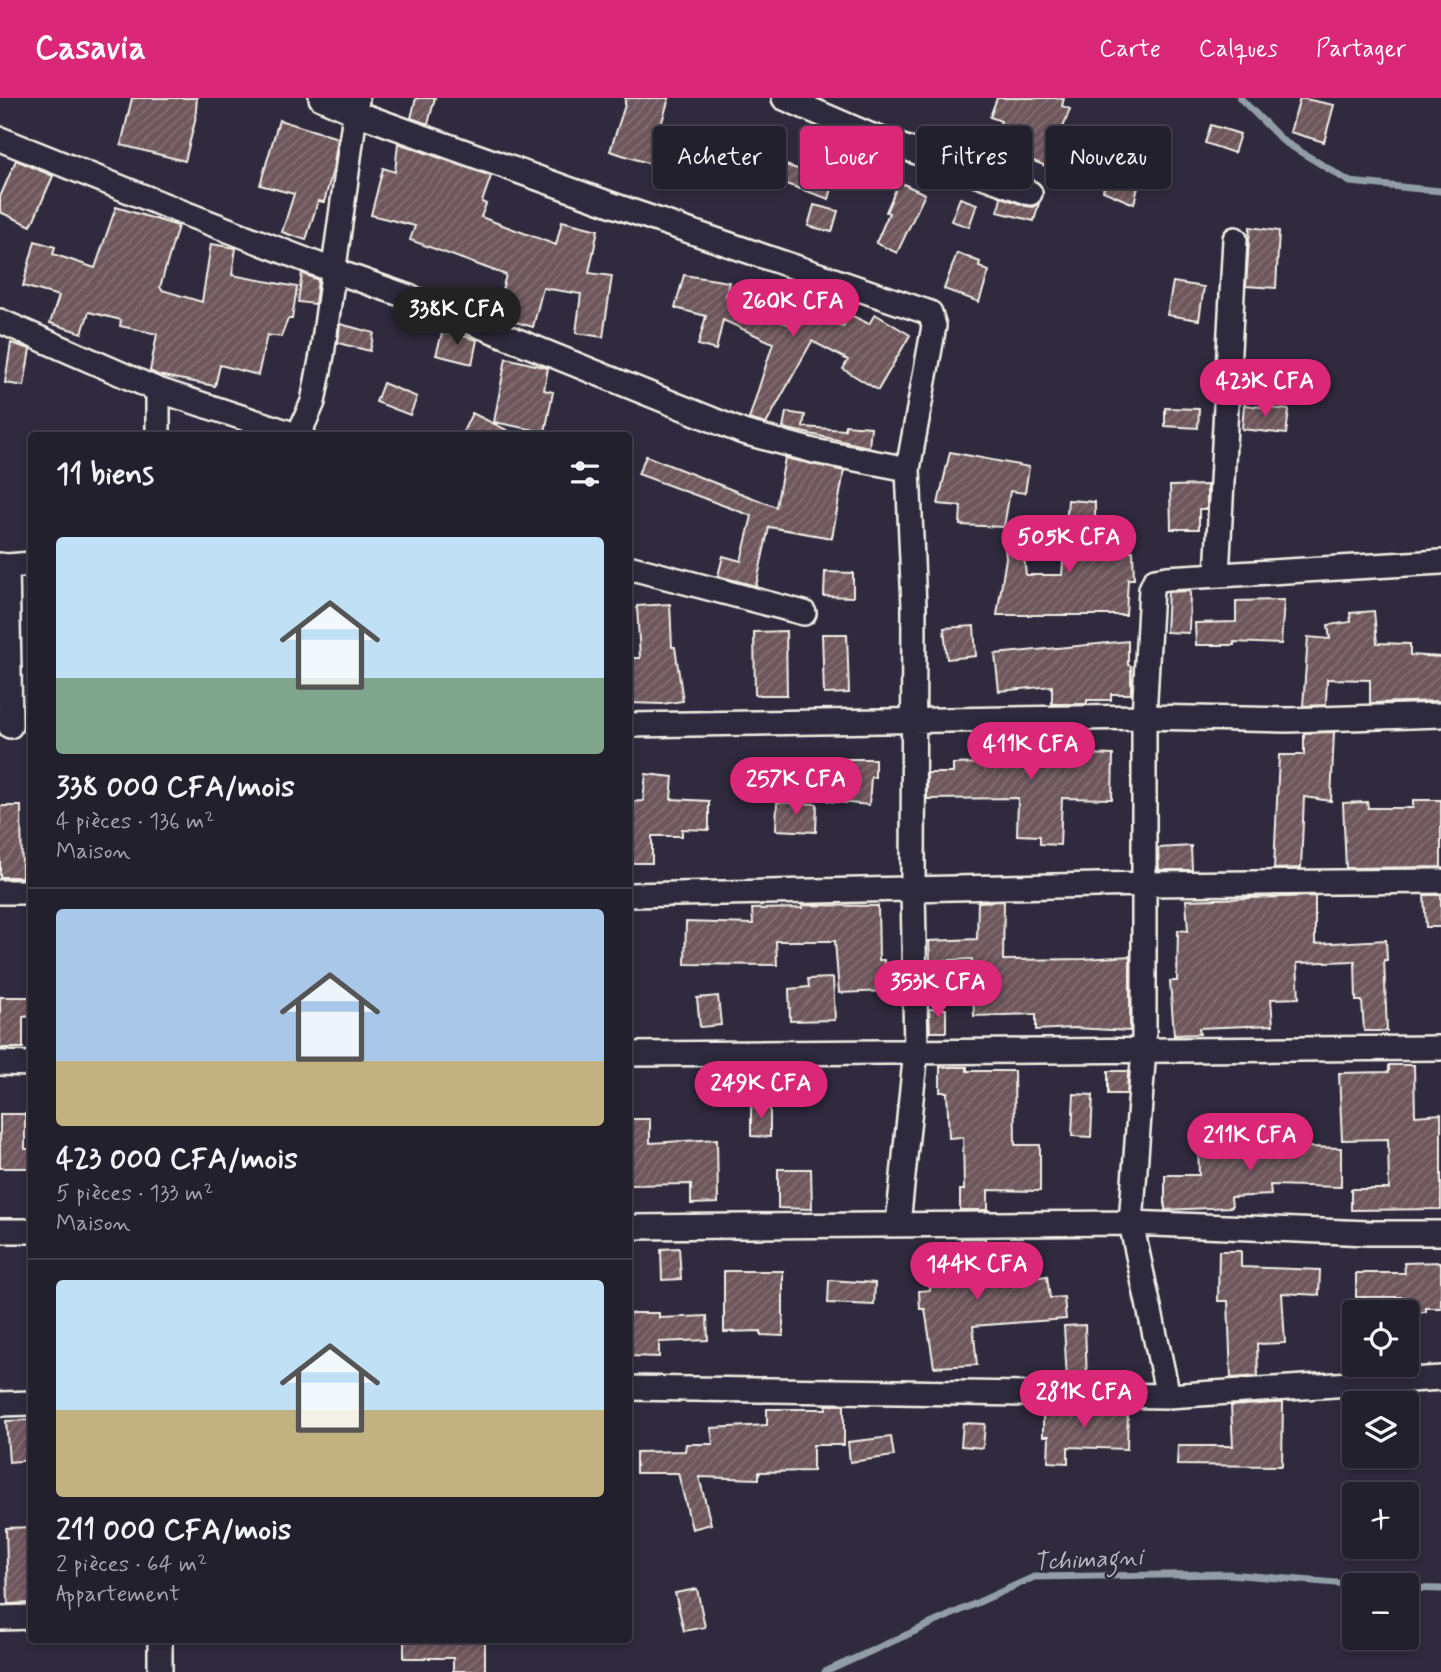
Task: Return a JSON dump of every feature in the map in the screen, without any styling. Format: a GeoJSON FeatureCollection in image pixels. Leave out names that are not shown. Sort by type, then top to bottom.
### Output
{"type":"FeatureCollection","features":[{"type":"Feature","properties":{"kind":"street"},"geometry":{"type":"LineString","coordinates":[[321,98],[356,106],[616,206],[930,313],[934,326],[908,470],[915,606],[913,888],[916,1051],[898,1224]]}},
{"type":"Feature","properties":{"kind":"street"},"geometry":{"type":"LineString","coordinates":[[784,98],[872,136],[1030,193]]}},
{"type":"Feature","properties":{"kind":"street"},"geometry":{"type":"LineString","coordinates":[[301,432],[313,402],[322,355],[356,106]]}},
{"type":"Feature","properties":{"kind":"street"},"geometry":{"type":"LineString","coordinates":[[0,139],[332,270],[409,297],[743,432],[814,452],[908,470]]}},
{"type":"Feature","properties":{"kind":"street"},"geometry":{"type":"LineString","coordinates":[[1217,575],[1235,239]]}},
{"type":"Feature","properties":{"kind":"street"},"geometry":{"type":"LineString","coordinates":[[0,321],[158,390],[287,432]]}},
{"type":"Feature","properties":{"kind":"street"},"geometry":{"type":"LineString","coordinates":[[158,390],[158,432]]}},
{"type":"Feature","properties":{"kind":"street"},"geometry":{"type":"LineString","coordinates":[[1168,1396],[1131,1223],[1144,1049],[1144,717],[1151,589],[1155,580],[1441,562]]}},
{"type":"Feature","properties":{"kind":"street"},"geometry":{"type":"LineString","coordinates":[[14,726],[3,565],[28,564]]}},
{"type":"Feature","properties":{"kind":"street"},"geometry":{"type":"LineString","coordinates":[[632,568],[804,613]]}},
{"type":"Feature","properties":{"kind":"street"},"geometry":{"type":"LineString","coordinates":[[632,725],[1144,717],[1288,720],[1441,715]]}},
{"type":"Feature","properties":{"kind":"street"},"geometry":{"type":"LineString","coordinates":[[632,895],[1441,881]]}},
{"type":"Feature","properties":{"kind":"street"},"geometry":{"type":"LineString","coordinates":[[0,892],[28,892]]}},
{"type":"Feature","properties":{"kind":"street"},"geometry":{"type":"LineString","coordinates":[[632,1054],[1441,1048]]}},
{"type":"Feature","properties":{"kind":"street"},"geometry":{"type":"LineString","coordinates":[[0,1063],[28,1064]]}},
{"type":"Feature","properties":{"kind":"street"},"geometry":{"type":"LineString","coordinates":[[632,1227],[1131,1223],[1368,1233],[1441,1233]]}},
{"type":"Feature","properties":{"kind":"street"},"geometry":{"type":"LineString","coordinates":[[0,1231],[28,1231]]}},
{"type":"Feature","properties":{"kind":"street"},"geometry":{"type":"LineString","coordinates":[[632,1388],[1168,1396],[1441,1378]]}},
{"type":"Feature","properties":{"kind":"street"},"geometry":{"type":"LineString","coordinates":[[0,1404],[28,1403]]}},
{"type":"Feature","properties":{"kind":"street"},"geometry":{"type":"LineString","coordinates":[[0,1618],[28,1617]]}},
{"type":"Feature","properties":{"kind":"street"},"geometry":{"type":"LineString","coordinates":[[160,1643],[160,1672]]}},
{"type":"Feature","properties":{"kind":"building"},"geometry":{"type":"Polygon","coordinates":[[[132,98],[197,98],[195,121],[185,161],[121,145],[132,98]]]}},
{"type":"Feature","properties":{"kind":"building"},"geometry":{"type":"Polygon","coordinates":[[[416,98],[435,98],[428,124],[411,118],[416,98]]]}},
{"type":"Feature","properties":{"kind":"building"},"geometry":{"type":"Polygon","coordinates":[[[625,98],[669,98],[661,126],[653,126],[653,165],[610,151],[625,98]]]}},
{"type":"Feature","properties":{"kind":"building"},"geometry":{"type":"Polygon","coordinates":[[[997,98],[1064,98],[1062,106],[1070,109],[1064,126],[1046,126],[1046,166],[1032,160],[1032,126],[999,126],[1001,121],[990,117],[997,98]]]}},
{"type":"Feature","properties":{"kind":"building"},"geometry":{"type":"Polygon","coordinates":[[[1300,98],[1334,105],[1324,142],[1290,132],[1300,98]]]}},
{"type":"Feature","properties":{"kind":"building"},"geometry":{"type":"Polygon","coordinates":[[[279,120],[338,138],[324,202],[318,201],[306,240],[282,232],[294,194],[260,185],[279,120]]]}},
{"type":"Feature","properties":{"kind":"building"},"geometry":{"type":"Polygon","coordinates":[[[1211,125],[1240,134],[1234,153],[1205,143],[1211,125]]]}},
{"type":"Feature","properties":{"kind":"building"},"geometry":{"type":"Polygon","coordinates":[[[398,143],[491,176],[482,202],[486,204],[481,217],[556,245],[562,221],[598,230],[589,273],[612,276],[603,337],[576,333],[581,294],[543,288],[533,327],[495,316],[506,275],[410,240],[415,226],[371,215],[383,168],[395,172],[398,143]]]}},
{"type":"Feature","properties":{"kind":"building"},"geometry":{"type":"Polygon","coordinates":[[[16,160],[53,176],[31,226],[0,212],[0,197],[16,160]]]}},
{"type":"Feature","properties":{"kind":"building"},"geometry":{"type":"Polygon","coordinates":[[[786,165],[800,170],[800,189],[786,184],[786,165]]]}},
{"type":"Feature","properties":{"kind":"building"},"geometry":{"type":"Polygon","coordinates":[[[903,184],[925,194],[897,253],[876,243],[889,213],[886,212],[896,189],[903,189],[903,184]]]}},
{"type":"Feature","properties":{"kind":"building"},"geometry":{"type":"Polygon","coordinates":[[[800,189],[832,189],[829,199],[800,189]]]}},
{"type":"Feature","properties":{"kind":"building"},"geometry":{"type":"Polygon","coordinates":[[[1103,189],[1138,189],[1134,204],[1103,189]]]}},
{"type":"Feature","properties":{"kind":"building"},"geometry":{"type":"Polygon","coordinates":[[[1001,197],[1026,206],[1033,207],[1039,203],[1034,221],[998,212],[1001,197]]]}},
{"type":"Feature","properties":{"kind":"building"},"geometry":{"type":"Polygon","coordinates":[[[960,198],[977,204],[969,227],[951,221],[960,198]]]}},
{"type":"Feature","properties":{"kind":"building"},"geometry":{"type":"Polygon","coordinates":[[[814,205],[838,211],[832,232],[808,226],[814,205]]]}},
{"type":"Feature","properties":{"kind":"building"},"geometry":{"type":"Polygon","coordinates":[[[116,207],[178,226],[160,287],[162,290],[202,302],[211,244],[236,248],[232,275],[297,287],[292,319],[288,319],[281,337],[267,335],[258,375],[220,365],[215,386],[158,375],[150,371],[157,334],[120,326],[121,320],[89,312],[82,333],[50,323],[59,296],[23,286],[35,241],[55,247],[53,254],[95,268],[116,207]]]}},
{"type":"Feature","properties":{"kind":"building"},"geometry":{"type":"Polygon","coordinates":[[[1250,227],[1279,231],[1276,288],[1246,286],[1250,227]]]}},
{"type":"Feature","properties":{"kind":"building"},"geometry":{"type":"Polygon","coordinates":[[[957,253],[980,262],[979,267],[989,271],[979,302],[944,289],[957,253]]]}},
{"type":"Feature","properties":{"kind":"building"},"geometry":{"type":"Polygon","coordinates":[[[302,273],[318,280],[315,304],[298,302],[302,273]]]}},
{"type":"Feature","properties":{"kind":"building"},"geometry":{"type":"Polygon","coordinates":[[[684,275],[729,282],[726,296],[792,326],[804,304],[843,327],[849,314],[869,324],[875,314],[910,335],[878,390],[843,369],[848,360],[812,341],[766,424],[749,419],[773,343],[723,320],[716,350],[698,345],[706,316],[675,308],[684,275]]]}},
{"type":"Feature","properties":{"kind":"building"},"geometry":{"type":"Polygon","coordinates":[[[1173,282],[1204,287],[1199,320],[1167,315],[1173,282]]]}},
{"type":"Feature","properties":{"kind":"building"},"geometry":{"type":"Polygon","coordinates":[[[340,324],[374,333],[370,351],[338,343],[340,324]]]}},
{"type":"Feature","properties":{"kind":"building"},"geometry":{"type":"Polygon","coordinates":[[[443,330],[477,340],[472,364],[436,355],[443,330]]]}},
{"type":"Feature","properties":{"kind":"building"},"geometry":{"type":"Polygon","coordinates":[[[11,343],[30,349],[24,386],[5,383],[11,343]]]}},
{"type":"Feature","properties":{"kind":"building"},"geometry":{"type":"Polygon","coordinates":[[[506,358],[548,368],[544,390],[553,392],[545,432],[494,422],[506,358]]]}},
{"type":"Feature","properties":{"kind":"building"},"geometry":{"type":"Polygon","coordinates":[[[383,383],[417,397],[410,415],[376,402],[383,383]]]}},
{"type":"Feature","properties":{"kind":"building"},"geometry":{"type":"Polygon","coordinates":[[[1244,405],[1289,410],[1286,434],[1242,429],[1244,405]]]}},
{"type":"Feature","properties":{"kind":"building"},"geometry":{"type":"Polygon","coordinates":[[[1165,408],[1199,409],[1198,428],[1165,426],[1165,408]]]}},
{"type":"Feature","properties":{"kind":"building"},"geometry":{"type":"Polygon","coordinates":[[[786,412],[805,415],[803,427],[845,430],[845,425],[871,427],[869,447],[783,428],[786,412]]]}},
{"type":"Feature","properties":{"kind":"building"},"geometry":{"type":"Polygon","coordinates":[[[472,413],[511,432],[463,432],[472,413]]]}},
{"type":"Feature","properties":{"kind":"building"},"geometry":{"type":"Polygon","coordinates":[[[950,452],[1029,467],[1025,493],[1010,491],[1004,527],[960,525],[961,506],[938,504],[950,452]]]}},
{"type":"Feature","properties":{"kind":"building"},"geometry":{"type":"Polygon","coordinates":[[[646,456],[776,507],[785,458],[844,471],[832,538],[769,527],[756,586],[718,576],[723,556],[741,561],[752,516],[638,474],[646,456]]]}},
{"type":"Feature","properties":{"kind":"building"},"geometry":{"type":"Polygon","coordinates":[[[1207,485],[1207,509],[1199,509],[1199,529],[1171,529],[1170,486],[1207,485]]]}},
{"type":"Feature","properties":{"kind":"building"},"geometry":{"type":"Polygon","coordinates":[[[1068,500],[1095,502],[1095,551],[1133,551],[1134,579],[1128,579],[1126,615],[997,615],[1006,558],[1004,539],[1022,538],[1026,575],[1062,575],[1068,500]]]}},
{"type":"Feature","properties":{"kind":"building"},"geometry":{"type":"Polygon","coordinates":[[[825,572],[853,573],[853,597],[824,596],[825,572]]]}},
{"type":"Feature","properties":{"kind":"building"},"geometry":{"type":"Polygon","coordinates":[[[1190,591],[1189,633],[1166,632],[1168,592],[1190,591]]]}},
{"type":"Feature","properties":{"kind":"building"},"geometry":{"type":"Polygon","coordinates":[[[1284,600],[1281,644],[1234,642],[1234,645],[1196,645],[1195,623],[1236,622],[1236,601],[1284,600]]]}},
{"type":"Feature","properties":{"kind":"building"},"geometry":{"type":"Polygon","coordinates":[[[670,604],[672,647],[675,647],[683,701],[662,704],[632,703],[632,658],[640,658],[637,606],[670,604]]]}},
{"type":"Feature","properties":{"kind":"building"},"geometry":{"type":"Polygon","coordinates":[[[1374,611],[1377,643],[1410,644],[1410,655],[1441,657],[1441,701],[1370,703],[1370,680],[1327,679],[1326,705],[1303,706],[1308,637],[1330,639],[1328,625],[1351,622],[1350,613],[1374,611]]]}},
{"type":"Feature","properties":{"kind":"building"},"geometry":{"type":"Polygon","coordinates":[[[974,626],[976,656],[947,659],[944,628],[974,626]]]}},
{"type":"Feature","properties":{"kind":"building"},"geometry":{"type":"Polygon","coordinates":[[[786,631],[787,695],[755,695],[754,632],[786,631]]]}},
{"type":"Feature","properties":{"kind":"building"},"geometry":{"type":"Polygon","coordinates":[[[822,634],[847,634],[849,693],[824,694],[822,634]]]}},
{"type":"Feature","properties":{"kind":"building"},"geometry":{"type":"Polygon","coordinates":[[[1128,641],[1131,694],[1111,694],[1111,700],[1087,700],[1087,704],[1052,704],[1052,686],[999,691],[995,654],[1128,641]]]}},
{"type":"Feature","properties":{"kind":"building"},"geometry":{"type":"Polygon","coordinates":[[[1059,732],[1059,753],[1113,755],[1112,799],[1062,798],[1060,845],[1040,844],[1040,836],[1017,835],[1018,798],[927,799],[927,773],[953,773],[953,764],[1014,762],[1014,733],[1059,732]]]}},
{"type":"Feature","properties":{"kind":"building"},"geometry":{"type":"Polygon","coordinates":[[[1334,732],[1331,801],[1304,797],[1301,868],[1274,869],[1279,755],[1304,755],[1304,733],[1334,732]]]}},
{"type":"Feature","properties":{"kind":"building"},"geometry":{"type":"Polygon","coordinates":[[[827,759],[875,759],[875,777],[871,777],[869,805],[828,801],[827,759]]]}},
{"type":"Feature","properties":{"kind":"building"},"geometry":{"type":"Polygon","coordinates":[[[646,774],[673,777],[671,799],[709,801],[709,830],[682,829],[682,836],[652,836],[652,863],[632,863],[632,802],[643,801],[646,774]]]}},
{"type":"Feature","properties":{"kind":"building"},"geometry":{"type":"Polygon","coordinates":[[[1413,800],[1441,800],[1441,867],[1346,868],[1343,803],[1367,802],[1368,808],[1413,808],[1413,800]]]}},
{"type":"Feature","properties":{"kind":"building"},"geometry":{"type":"Polygon","coordinates":[[[777,802],[817,804],[816,832],[776,830],[777,802]]]}},
{"type":"Feature","properties":{"kind":"building"},"geometry":{"type":"Polygon","coordinates":[[[0,806],[21,806],[22,877],[0,877],[0,806]]]}},
{"type":"Feature","properties":{"kind":"building"},"geometry":{"type":"Polygon","coordinates":[[[1191,846],[1192,870],[1159,870],[1158,848],[1191,846]]]}},
{"type":"Feature","properties":{"kind":"building"},"geometry":{"type":"Polygon","coordinates":[[[1424,895],[1441,895],[1441,927],[1426,927],[1424,895]]]}},
{"type":"Feature","properties":{"kind":"building"},"geometry":{"type":"Polygon","coordinates":[[[1315,896],[1315,944],[1386,940],[1387,960],[1384,960],[1387,1031],[1364,1031],[1362,1001],[1356,1001],[1355,961],[1297,963],[1299,998],[1271,999],[1273,1025],[1199,1028],[1200,1034],[1174,1035],[1170,981],[1177,981],[1178,930],[1188,931],[1186,900],[1315,896]]]}},
{"type":"Feature","properties":{"kind":"building"},"geometry":{"type":"Polygon","coordinates":[[[1004,901],[1003,960],[1130,956],[1130,1031],[1074,1028],[1036,1030],[1036,1014],[974,1016],[972,959],[930,961],[929,941],[977,939],[978,902],[1004,901]]]}},
{"type":"Feature","properties":{"kind":"building"},"geometry":{"type":"Polygon","coordinates":[[[802,905],[878,906],[879,960],[884,960],[887,991],[839,993],[835,941],[776,941],[777,965],[685,964],[686,922],[753,924],[752,909],[802,908],[802,905]]]}},
{"type":"Feature","properties":{"kind":"building"},"geometry":{"type":"Polygon","coordinates":[[[833,978],[835,1020],[790,1021],[789,989],[809,987],[808,979],[833,978]]]}},
{"type":"Feature","properties":{"kind":"building"},"geometry":{"type":"Polygon","coordinates":[[[718,996],[721,1025],[700,1027],[697,998],[718,996]]]}},
{"type":"Feature","properties":{"kind":"building"},"geometry":{"type":"Polygon","coordinates":[[[0,997],[28,997],[28,1016],[23,1017],[23,1048],[0,1048],[0,997]]]}},
{"type":"Feature","properties":{"kind":"building"},"geometry":{"type":"Polygon","coordinates":[[[929,1009],[946,1009],[946,1032],[930,1032],[929,1009]]]}},
{"type":"Feature","properties":{"kind":"building"},"geometry":{"type":"Polygon","coordinates":[[[1389,1065],[1414,1065],[1415,1116],[1441,1114],[1441,1209],[1351,1210],[1351,1189],[1389,1189],[1388,1139],[1342,1140],[1339,1073],[1389,1072],[1389,1065]]]}},
{"type":"Feature","properties":{"kind":"building"},"geometry":{"type":"Polygon","coordinates":[[[940,1067],[967,1067],[967,1071],[1014,1071],[1015,1145],[1040,1145],[1040,1191],[988,1190],[988,1210],[960,1210],[960,1190],[964,1190],[963,1137],[949,1138],[947,1092],[940,1092],[940,1067]]]}},
{"type":"Feature","properties":{"kind":"building"},"geometry":{"type":"Polygon","coordinates":[[[1108,1071],[1128,1071],[1127,1094],[1108,1094],[1108,1071]]]}},
{"type":"Feature","properties":{"kind":"building"},"geometry":{"type":"Polygon","coordinates":[[[1074,1094],[1093,1095],[1091,1137],[1072,1136],[1074,1094]]]}},
{"type":"Feature","properties":{"kind":"building"},"geometry":{"type":"Polygon","coordinates":[[[751,1106],[770,1106],[770,1137],[751,1136],[751,1106]]]}},
{"type":"Feature","properties":{"kind":"building"},"geometry":{"type":"Polygon","coordinates":[[[0,1114],[25,1114],[28,1168],[0,1168],[0,1114]]]}},
{"type":"Feature","properties":{"kind":"building"},"geometry":{"type":"Polygon","coordinates":[[[632,1119],[650,1119],[650,1143],[717,1139],[718,1203],[691,1204],[691,1184],[632,1185],[632,1119]]]}},
{"type":"Feature","properties":{"kind":"building"},"geometry":{"type":"Polygon","coordinates":[[[1198,1141],[1230,1141],[1230,1147],[1264,1144],[1341,1148],[1341,1187],[1270,1185],[1271,1195],[1231,1197],[1232,1207],[1165,1210],[1165,1175],[1199,1175],[1198,1141]]]}},
{"type":"Feature","properties":{"kind":"building"},"geometry":{"type":"Polygon","coordinates":[[[778,1169],[811,1169],[812,1209],[778,1208],[778,1169]]]}},
{"type":"Feature","properties":{"kind":"building"},"geometry":{"type":"Polygon","coordinates":[[[961,1238],[985,1238],[985,1285],[1047,1276],[1050,1298],[1064,1297],[1066,1319],[973,1326],[977,1365],[934,1367],[925,1309],[920,1309],[919,1291],[930,1290],[931,1247],[961,1247],[961,1238]]]}},
{"type":"Feature","properties":{"kind":"building"},"geometry":{"type":"Polygon","coordinates":[[[679,1248],[681,1279],[662,1280],[661,1249],[679,1248]]]}},
{"type":"Feature","properties":{"kind":"building"},"geometry":{"type":"Polygon","coordinates":[[[1219,1251],[1241,1251],[1241,1267],[1320,1270],[1319,1295],[1282,1293],[1285,1343],[1257,1344],[1258,1376],[1231,1378],[1228,1301],[1218,1301],[1219,1251]]]}},
{"type":"Feature","properties":{"kind":"building"},"geometry":{"type":"Polygon","coordinates":[[[1441,1262],[1441,1308],[1426,1308],[1426,1312],[1419,1312],[1419,1300],[1406,1300],[1406,1297],[1356,1297],[1356,1273],[1405,1273],[1404,1263],[1441,1262]]]}},
{"type":"Feature","properties":{"kind":"building"},"geometry":{"type":"Polygon","coordinates":[[[724,1271],[783,1271],[783,1336],[761,1335],[761,1331],[724,1332],[724,1271]]]}},
{"type":"Feature","properties":{"kind":"building"},"geometry":{"type":"Polygon","coordinates":[[[829,1280],[875,1283],[874,1305],[828,1303],[829,1280]]]}},
{"type":"Feature","properties":{"kind":"building"},"geometry":{"type":"Polygon","coordinates":[[[632,1313],[659,1313],[659,1318],[707,1316],[708,1340],[659,1342],[659,1357],[632,1356],[632,1313]]]}},
{"type":"Feature","properties":{"kind":"building"},"geometry":{"type":"Polygon","coordinates":[[[1085,1325],[1087,1381],[1067,1381],[1064,1326],[1085,1325]]]}},
{"type":"Feature","properties":{"kind":"building"},"geometry":{"type":"Polygon","coordinates":[[[1283,1403],[1282,1466],[1177,1465],[1178,1446],[1233,1446],[1231,1406],[1283,1403]]]}},
{"type":"Feature","properties":{"kind":"building"},"geometry":{"type":"Polygon","coordinates":[[[826,1405],[844,1405],[844,1445],[813,1445],[813,1471],[759,1472],[759,1479],[699,1477],[711,1524],[692,1529],[678,1473],[636,1473],[636,1452],[685,1451],[686,1444],[713,1444],[711,1428],[767,1425],[767,1409],[826,1409],[826,1405]]]}},
{"type":"Feature","properties":{"kind":"building"},"geometry":{"type":"Polygon","coordinates":[[[1043,1408],[1128,1409],[1127,1449],[1068,1447],[1068,1463],[1048,1462],[1049,1436],[1043,1436],[1043,1408]]]}},
{"type":"Feature","properties":{"kind":"building"},"geometry":{"type":"Polygon","coordinates":[[[28,1420],[28,1460],[9,1462],[6,1421],[28,1420]]]}},
{"type":"Feature","properties":{"kind":"building"},"geometry":{"type":"Polygon","coordinates":[[[963,1423],[985,1424],[983,1448],[961,1446],[963,1423]]]}},
{"type":"Feature","properties":{"kind":"building"},"geometry":{"type":"Polygon","coordinates":[[[891,1437],[894,1456],[850,1462],[848,1442],[891,1437]]]}},
{"type":"Feature","properties":{"kind":"building"},"geometry":{"type":"Polygon","coordinates":[[[28,1527],[28,1603],[8,1604],[6,1528],[28,1527]]]}},
{"type":"Feature","properties":{"kind":"building"},"geometry":{"type":"Polygon","coordinates":[[[697,1589],[705,1627],[684,1631],[675,1593],[697,1589]]]}},
{"type":"Feature","properties":{"kind":"building"},"geometry":{"type":"Polygon","coordinates":[[[404,1643],[485,1643],[485,1671],[453,1671],[453,1658],[404,1658],[404,1643]]]}},
{"type":"Feature","properties":{"kind":"waterway"},"geometry":{"type":"LineString","coordinates":[[1240,98],[1283,141],[1350,182],[1441,191]]}},
{"type":"Feature","properties":{"kind":"waterway","name":"Tchimagni"},"geometry":{"type":"LineString","coordinates":[[825,1672],[1034,1577],[1229,1574],[1342,1583]]}},
{"type":"Feature","properties":{"kind":"waterway","name":"Tchimagni"},"geometry":{"type":"LineString","coordinates":[[1419,1588],[1441,1589]]}}]}
